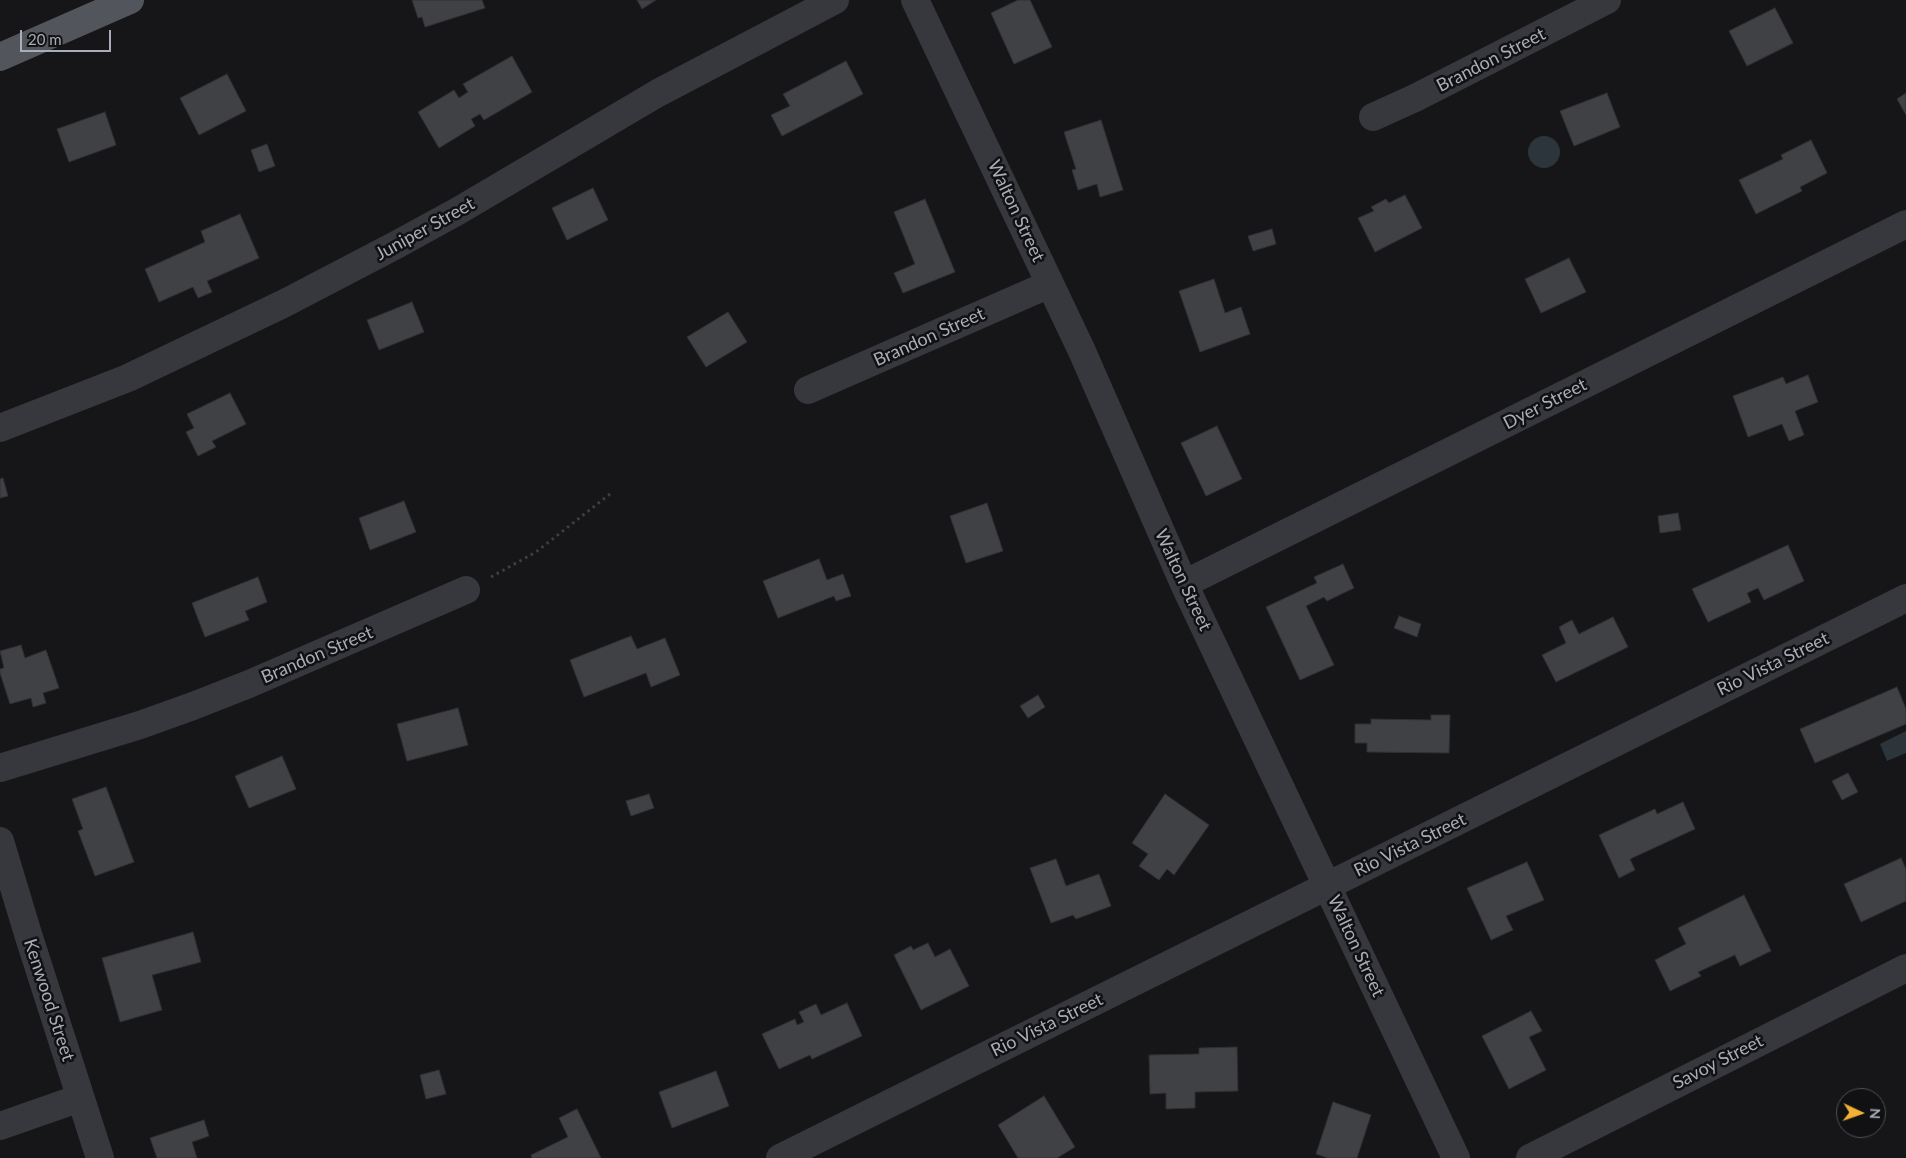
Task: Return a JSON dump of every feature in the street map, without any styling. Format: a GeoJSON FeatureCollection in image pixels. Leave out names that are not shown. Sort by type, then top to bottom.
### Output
{"type":"FeatureCollection","features":[{"type":"Feature","properties":{"kind":"main road"},"geometry":{"type":"LineString","coordinates":[[0,57],[130,0]]}},
{"type":"Feature","properties":{"kind":"street","name":"Juniper Street"},"geometry":{"type":"LineString","coordinates":[[0,428],[128,378],[285,303],[442,220],[658,93],[835,0]]}},
{"type":"Feature","properties":{"kind":"street","name":"Walton Street"},"geometry":{"type":"LineString","coordinates":[[915,0],[1081,349],[1184,584],[1456,1158]]}},
{"type":"Feature","properties":{"kind":"street","name":"Brandon Street"},"geometry":{"type":"LineString","coordinates":[[1373,118],[1416,98],[1607,0]]}},
{"type":"Feature","properties":{"kind":"street","name":"Dyer Street"},"geometry":{"type":"LineString","coordinates":[[1184,584],[1906,224]]}},
{"type":"Feature","properties":{"kind":"street","name":"Brandon Street"},"geometry":{"type":"LineString","coordinates":[[808,390],[1050,284]]}},
{"type":"Feature","properties":{"kind":"street","name":"Brandon Street"},"geometry":{"type":"LineString","coordinates":[[0,768],[140,725],[193,706],[249,684],[466,590]]}},
{"type":"Feature","properties":{"kind":"street","name":"Rio Vista Street"},"geometry":{"type":"LineString","coordinates":[[780,1158],[1906,598]]}},
{"type":"Feature","properties":{"kind":"street","name":"Kenwood Street"},"geometry":{"type":"LineString","coordinates":[[0,841],[100,1158]]}},
{"type":"Feature","properties":{"kind":"street","name":"Savoy Street"},"geometry":{"type":"LineString","coordinates":[[1530,1158],[1906,968]]}},
{"type":"Feature","properties":{"kind":"street"},"geometry":{"type":"LineString","coordinates":[[0,1126],[80,1098]]}},
{"type":"Feature","properties":{"kind":"path"},"geometry":{"type":"LineString","coordinates":[[466,590],[536,552],[610,494]]}},
{"type":"Feature","properties":{"kind":"shaded area"},"geometry":{"type":"Polygon","coordinates":[[[1544,136],[1550,137],[1555,141],[1559,146],[1559,158],[1555,163],[1550,167],[1544,168],[1538,167],[1533,163],[1529,158],[1528,152],[1529,146],[1533,141],[1538,137],[1544,136]]]}},
{"type":"Feature","properties":{"kind":"shaded area"},"geometry":{"type":"Polygon","coordinates":[[[1906,731],[1906,753],[1887,761],[1880,744],[1906,731]]]}},
{"type":"Feature","properties":{"kind":"building"},"geometry":{"type":"Polygon","coordinates":[[[412,0],[482,0],[485,8],[425,27],[422,17],[418,18],[412,0]]]}},
{"type":"Feature","properties":{"kind":"building"},"geometry":{"type":"Polygon","coordinates":[[[637,0],[656,0],[642,9],[637,0]]]}},
{"type":"Feature","properties":{"kind":"building"},"geometry":{"type":"Polygon","coordinates":[[[1018,0],[1030,0],[1052,47],[1014,64],[991,13],[1018,0]]]}},
{"type":"Feature","properties":{"kind":"building"},"geometry":{"type":"Polygon","coordinates":[[[1775,8],[1793,43],[1747,66],[1729,31],[1775,8]]]}},
{"type":"Feature","properties":{"kind":"building"},"geometry":{"type":"Polygon","coordinates":[[[512,56],[532,92],[484,120],[480,114],[471,119],[475,126],[439,148],[418,112],[454,90],[459,98],[468,92],[463,84],[512,56]]]}},
{"type":"Feature","properties":{"kind":"building"},"geometry":{"type":"Polygon","coordinates":[[[846,61],[863,94],[782,136],[771,115],[790,106],[783,94],[846,61]]]}},
{"type":"Feature","properties":{"kind":"building"},"geometry":{"type":"Polygon","coordinates":[[[227,74],[246,111],[199,135],[180,98],[227,74]]]}},
{"type":"Feature","properties":{"kind":"building"},"geometry":{"type":"Polygon","coordinates":[[[1607,93],[1620,127],[1574,146],[1560,111],[1607,93]]]}},
{"type":"Feature","properties":{"kind":"building"},"geometry":{"type":"Polygon","coordinates":[[[1906,93],[1906,115],[1897,99],[1906,93]]]}},
{"type":"Feature","properties":{"kind":"building"},"geometry":{"type":"Polygon","coordinates":[[[105,112],[116,145],[69,162],[57,129],[105,112]]]}},
{"type":"Feature","properties":{"kind":"building"},"geometry":{"type":"Polygon","coordinates":[[[1101,120],[1123,190],[1100,197],[1097,184],[1078,190],[1072,170],[1076,169],[1064,132],[1101,120]]]}},
{"type":"Feature","properties":{"kind":"building"},"geometry":{"type":"Polygon","coordinates":[[[1811,140],[1827,173],[1800,187],[1802,191],[1756,214],[1739,180],[1783,159],[1781,155],[1811,140]]]}},
{"type":"Feature","properties":{"kind":"building"},"geometry":{"type":"Polygon","coordinates":[[[267,144],[275,166],[259,172],[251,150],[267,144]]]}},
{"type":"Feature","properties":{"kind":"building"},"geometry":{"type":"Polygon","coordinates":[[[593,188],[608,220],[567,240],[552,208],[593,188]]]}},
{"type":"Feature","properties":{"kind":"building"},"geometry":{"type":"Polygon","coordinates":[[[1405,195],[1422,228],[1375,252],[1358,218],[1374,211],[1371,207],[1386,199],[1389,203],[1405,195]]]}},
{"type":"Feature","properties":{"kind":"building"},"geometry":{"type":"Polygon","coordinates":[[[925,199],[955,272],[903,293],[894,273],[915,264],[894,212],[925,199]]]}},
{"type":"Feature","properties":{"kind":"building"},"geometry":{"type":"Polygon","coordinates":[[[240,214],[259,258],[207,281],[212,292],[198,298],[193,287],[159,302],[145,269],[205,242],[201,231],[240,214]]]}},
{"type":"Feature","properties":{"kind":"building"},"geometry":{"type":"Polygon","coordinates":[[[1272,229],[1276,244],[1253,251],[1248,236],[1272,229]]]}},
{"type":"Feature","properties":{"kind":"building"},"geometry":{"type":"Polygon","coordinates":[[[1569,258],[1586,292],[1541,313],[1525,279],[1569,258]]]}},
{"type":"Feature","properties":{"kind":"building"},"geometry":{"type":"Polygon","coordinates":[[[1214,279],[1225,313],[1241,307],[1250,334],[1200,352],[1179,291],[1214,279]]]}},
{"type":"Feature","properties":{"kind":"building"},"geometry":{"type":"Polygon","coordinates":[[[412,302],[424,332],[379,350],[367,320],[412,302]]]}},
{"type":"Feature","properties":{"kind":"building"},"geometry":{"type":"Polygon","coordinates":[[[728,312],[747,342],[706,367],[687,337],[728,312]]]}},
{"type":"Feature","properties":{"kind":"building"},"geometry":{"type":"Polygon","coordinates":[[[1808,375],[1818,402],[1795,411],[1804,435],[1789,441],[1782,424],[1748,437],[1733,396],[1783,377],[1786,384],[1808,375]]]}},
{"type":"Feature","properties":{"kind":"building"},"geometry":{"type":"Polygon","coordinates":[[[230,393],[246,424],[212,441],[216,447],[198,456],[186,432],[194,428],[187,414],[230,393]]]}},
{"type":"Feature","properties":{"kind":"building"},"geometry":{"type":"Polygon","coordinates":[[[1217,426],[1242,479],[1206,496],[1181,443],[1217,426]]]}},
{"type":"Feature","properties":{"kind":"building"},"geometry":{"type":"Polygon","coordinates":[[[3,478],[8,496],[0,498],[0,479],[3,478]]]}},
{"type":"Feature","properties":{"kind":"building"},"geometry":{"type":"Polygon","coordinates":[[[404,501],[416,532],[370,550],[359,518],[404,501]]]}},
{"type":"Feature","properties":{"kind":"building"},"geometry":{"type":"Polygon","coordinates":[[[987,503],[1003,551],[966,563],[950,516],[987,503]]]}},
{"type":"Feature","properties":{"kind":"building"},"geometry":{"type":"Polygon","coordinates":[[[1678,513],[1681,530],[1660,533],[1658,516],[1678,513]]]}},
{"type":"Feature","properties":{"kind":"building"},"geometry":{"type":"Polygon","coordinates":[[[1788,545],[1804,581],[1764,600],[1758,588],[1747,593],[1751,602],[1708,622],[1692,589],[1788,545]]]}},
{"type":"Feature","properties":{"kind":"building"},"geometry":{"type":"Polygon","coordinates":[[[819,559],[827,580],[843,574],[851,596],[836,601],[834,596],[778,618],[763,581],[819,559]]]}},
{"type":"Feature","properties":{"kind":"building"},"geometry":{"type":"Polygon","coordinates":[[[1343,564],[1354,588],[1327,601],[1324,597],[1306,606],[1334,665],[1300,680],[1266,607],[1317,583],[1314,577],[1343,564]]]}},
{"type":"Feature","properties":{"kind":"building"},"geometry":{"type":"Polygon","coordinates":[[[258,577],[267,602],[245,611],[249,620],[205,637],[192,603],[258,577]]]}},
{"type":"Feature","properties":{"kind":"building"},"geometry":{"type":"Polygon","coordinates":[[[1399,616],[1421,624],[1417,637],[1394,628],[1399,616]]]}},
{"type":"Feature","properties":{"kind":"building"},"geometry":{"type":"Polygon","coordinates":[[[1613,617],[1628,647],[1556,682],[1542,655],[1566,643],[1559,627],[1572,620],[1579,634],[1613,617]]]}},
{"type":"Feature","properties":{"kind":"building"},"geometry":{"type":"Polygon","coordinates":[[[631,636],[637,649],[665,638],[680,675],[651,687],[646,673],[584,697],[570,660],[631,636]]]}},
{"type":"Feature","properties":{"kind":"building"},"geometry":{"type":"Polygon","coordinates":[[[21,645],[25,658],[46,650],[59,688],[43,693],[46,703],[33,707],[31,698],[10,704],[0,673],[0,669],[4,668],[0,651],[21,645]]]}},
{"type":"Feature","properties":{"kind":"building"},"geometry":{"type":"Polygon","coordinates":[[[1897,687],[1906,709],[1906,724],[1815,763],[1800,729],[1897,687]]]}},
{"type":"Feature","properties":{"kind":"building"},"geometry":{"type":"Polygon","coordinates":[[[1038,695],[1045,707],[1028,718],[1020,706],[1038,695]]]}},
{"type":"Feature","properties":{"kind":"building"},"geometry":{"type":"Polygon","coordinates":[[[458,708],[468,745],[407,761],[397,724],[458,708]]]}},
{"type":"Feature","properties":{"kind":"building"},"geometry":{"type":"Polygon","coordinates":[[[1431,715],[1450,715],[1449,753],[1367,752],[1367,743],[1355,743],[1355,724],[1371,724],[1371,719],[1431,720],[1431,715]]]}},
{"type":"Feature","properties":{"kind":"building"},"geometry":{"type":"Polygon","coordinates":[[[282,756],[296,789],[249,808],[235,776],[282,756]]]}},
{"type":"Feature","properties":{"kind":"building"},"geometry":{"type":"Polygon","coordinates":[[[1848,773],[1858,792],[1842,800],[1832,781],[1848,773]]]}},
{"type":"Feature","properties":{"kind":"building"},"geometry":{"type":"Polygon","coordinates":[[[106,787],[134,862],[95,876],[78,831],[83,829],[72,799],[106,787]]]}},
{"type":"Feature","properties":{"kind":"building"},"geometry":{"type":"Polygon","coordinates":[[[649,794],[654,808],[631,816],[626,801],[649,794]]]}},
{"type":"Feature","properties":{"kind":"building"},"geometry":{"type":"Polygon","coordinates":[[[1165,794],[1209,825],[1174,875],[1167,869],[1159,880],[1139,866],[1148,854],[1132,843],[1165,794]]]}},
{"type":"Feature","properties":{"kind":"building"},"geometry":{"type":"Polygon","coordinates":[[[1683,802],[1695,829],[1630,859],[1635,870],[1619,878],[1599,835],[1655,809],[1657,814],[1683,802]]]}},
{"type":"Feature","properties":{"kind":"building"},"geometry":{"type":"Polygon","coordinates":[[[1901,858],[1906,869],[1906,901],[1861,922],[1844,884],[1901,858]]]}},
{"type":"Feature","properties":{"kind":"building"},"geometry":{"type":"Polygon","coordinates":[[[1056,859],[1066,886],[1099,874],[1111,906],[1076,919],[1073,915],[1051,923],[1030,868],[1056,859]]]}},
{"type":"Feature","properties":{"kind":"building"},"geometry":{"type":"Polygon","coordinates":[[[1527,862],[1544,900],[1506,916],[1513,930],[1491,940],[1467,888],[1527,862]]]}},
{"type":"Feature","properties":{"kind":"building"},"geometry":{"type":"Polygon","coordinates":[[[1744,895],[1771,951],[1740,966],[1735,955],[1698,972],[1701,976],[1670,991],[1655,960],[1686,944],[1678,928],[1744,895]]]}},
{"type":"Feature","properties":{"kind":"building"},"geometry":{"type":"Polygon","coordinates":[[[193,932],[201,962],[152,975],[162,1010],[120,1022],[102,958],[193,932]]]}},
{"type":"Feature","properties":{"kind":"building"},"geometry":{"type":"Polygon","coordinates":[[[928,943],[935,957],[950,949],[969,986],[921,1010],[894,955],[911,946],[913,950],[928,943]]]}},
{"type":"Feature","properties":{"kind":"building"},"geometry":{"type":"Polygon","coordinates":[[[847,1003],[862,1036],[812,1059],[810,1055],[779,1069],[762,1034],[795,1019],[797,1025],[804,1022],[799,1012],[816,1004],[821,1015],[847,1003]]]}},
{"type":"Feature","properties":{"kind":"building"},"geometry":{"type":"Polygon","coordinates":[[[1531,1011],[1542,1031],[1529,1037],[1546,1070],[1509,1089],[1482,1036],[1531,1011]]]}},
{"type":"Feature","properties":{"kind":"building"},"geometry":{"type":"Polygon","coordinates":[[[1237,1047],[1238,1091],[1195,1092],[1195,1108],[1166,1109],[1166,1093],[1150,1094],[1149,1055],[1199,1054],[1199,1048],[1237,1047]]]}},
{"type":"Feature","properties":{"kind":"building"},"geometry":{"type":"Polygon","coordinates":[[[439,1070],[446,1094],[426,1099],[420,1075],[439,1070]]]}},
{"type":"Feature","properties":{"kind":"building"},"geometry":{"type":"Polygon","coordinates":[[[716,1071],[729,1106],[672,1128],[659,1092],[716,1071]]]}},
{"type":"Feature","properties":{"kind":"building"},"geometry":{"type":"Polygon","coordinates":[[[1044,1096],[1075,1147],[1057,1158],[1018,1158],[998,1125],[1044,1096]]]}},
{"type":"Feature","properties":{"kind":"building"},"geometry":{"type":"Polygon","coordinates":[[[1333,1102],[1371,1115],[1357,1158],[1328,1158],[1316,1154],[1333,1102]]]}},
{"type":"Feature","properties":{"kind":"building"},"geometry":{"type":"Polygon","coordinates":[[[577,1109],[601,1158],[532,1158],[531,1155],[568,1137],[559,1118],[577,1109]]]}},
{"type":"Feature","properties":{"kind":"building"},"geometry":{"type":"Polygon","coordinates":[[[204,1120],[209,1136],[192,1142],[197,1158],[157,1158],[150,1138],[204,1120]]]}}]}
